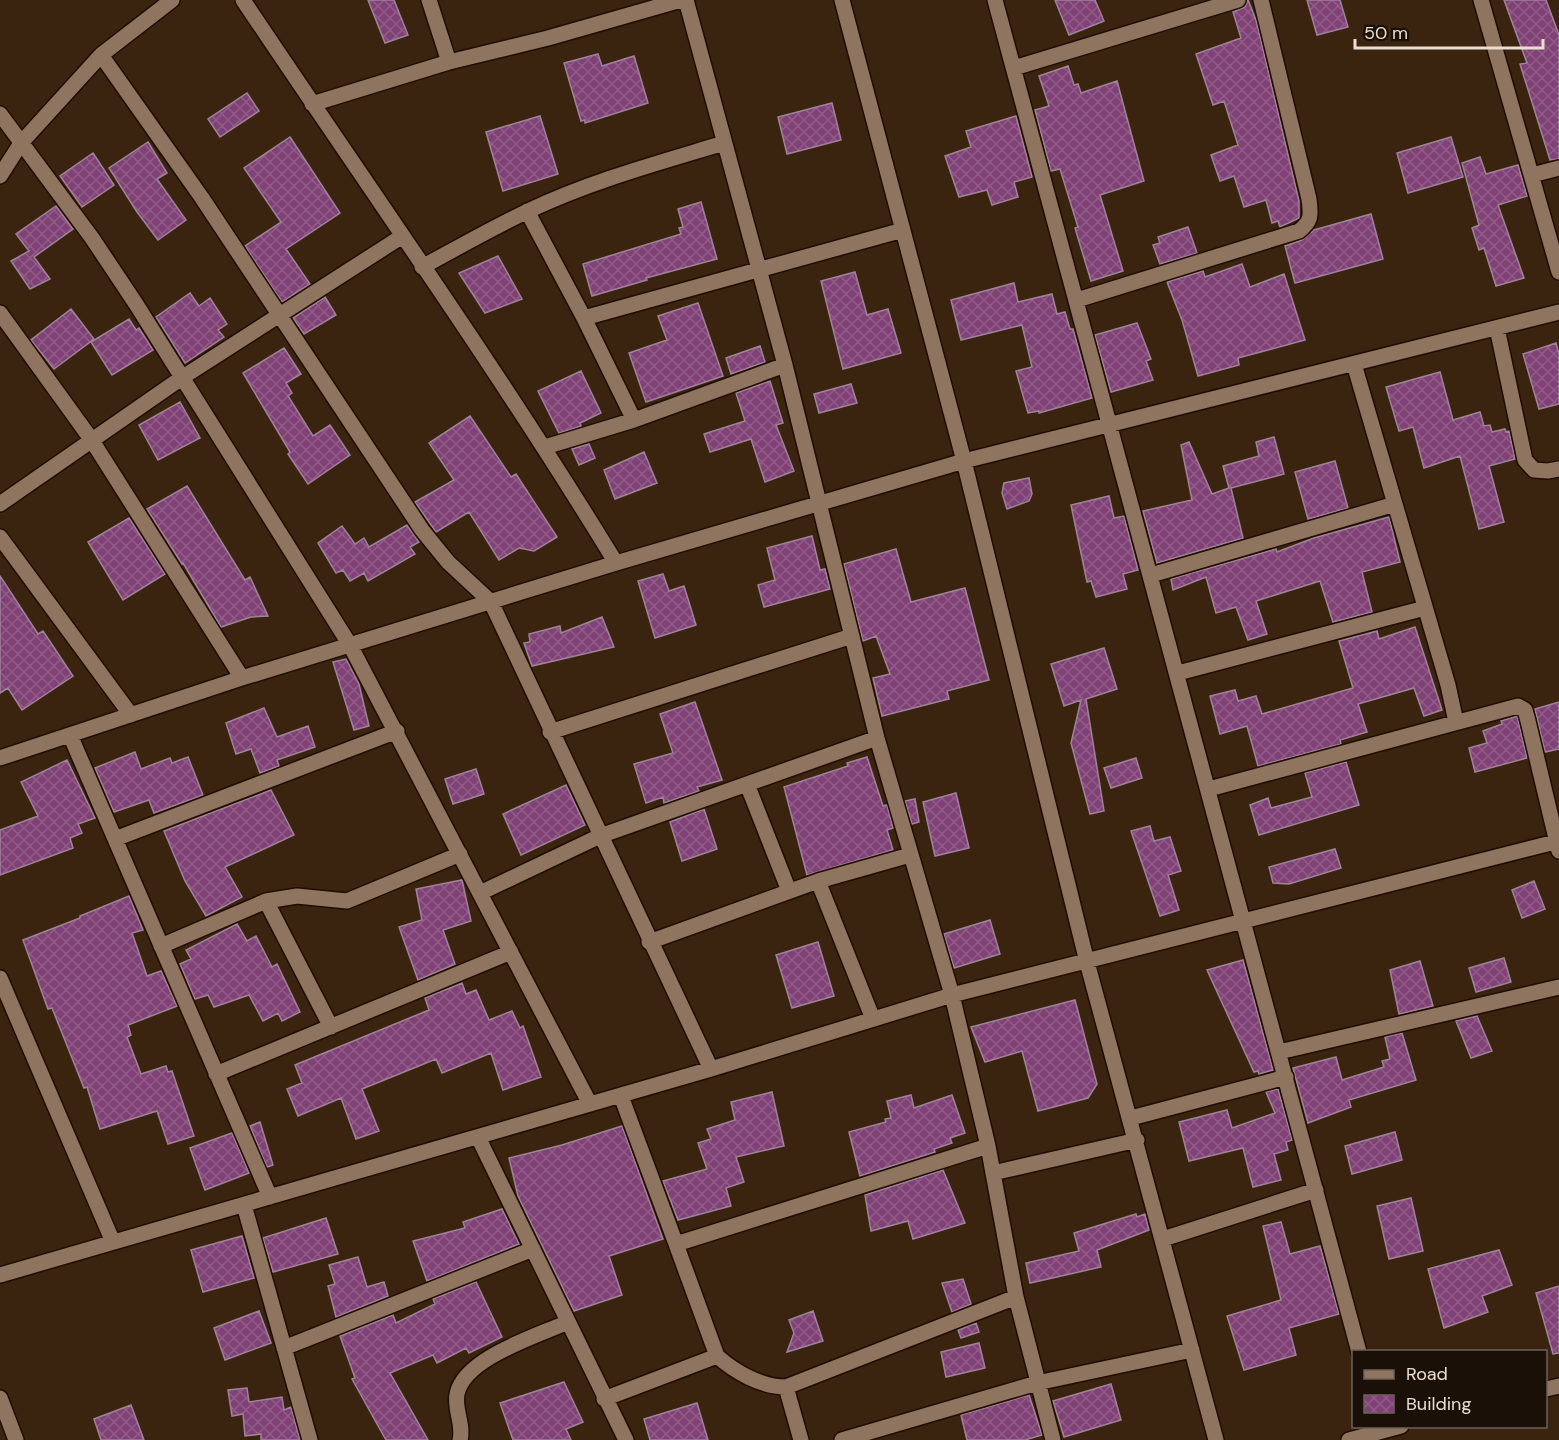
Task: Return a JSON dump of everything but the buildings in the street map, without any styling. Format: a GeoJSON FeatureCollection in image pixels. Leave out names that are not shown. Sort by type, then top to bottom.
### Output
{"type":"FeatureCollection","features":[{"type":"Feature","properties":{"kind":"street"},"geometry":{"type":"LineString","coordinates":[[0,176],[21,143],[101,55],[172,0]]}},
{"type":"Feature","properties":{"kind":"street"},"geometry":{"type":"LineString","coordinates":[[243,0],[545,447],[616,563]]}},
{"type":"Feature","properties":{"kind":"street"},"geometry":{"type":"LineString","coordinates":[[429,0],[449,62]]}},
{"type":"Feature","properties":{"kind":"street"},"geometry":{"type":"LineString","coordinates":[[312,104],[449,62],[548,38],[684,0],[785,365],[877,738],[952,995],[988,1146],[1016,1297],[1053,1440]]}},
{"type":"Feature","properties":{"kind":"street"},"geometry":{"type":"LineString","coordinates":[[842,0],[964,461],[1087,962],[1137,1140],[1216,1440]]}},
{"type":"Feature","properties":{"kind":"street"},"geometry":{"type":"LineString","coordinates":[[995,0],[1358,1350]]}},
{"type":"Feature","properties":{"kind":"street"},"geometry":{"type":"LineString","coordinates":[[1014,68],[1238,0]]}},
{"type":"Feature","properties":{"kind":"street"},"geometry":{"type":"LineString","coordinates":[[1077,300],[1299,231],[1308,224],[1311,218],[1309,199],[1261,0]]}},
{"type":"Feature","properties":{"kind":"street"},"geometry":{"type":"LineString","coordinates":[[1481,0],[1559,272]]}},
{"type":"Feature","properties":{"kind":"street"},"geometry":{"type":"LineString","coordinates":[[101,55],[280,314],[422,530],[448,562],[491,602],[550,732],[711,1069]]}},
{"type":"Feature","properties":{"kind":"street"},"geometry":{"type":"LineString","coordinates":[[0,114],[92,238],[183,377],[350,645],[397,731],[590,1104]]}},
{"type":"Feature","properties":{"kind":"street"},"geometry":{"type":"LineString","coordinates":[[422,267],[527,211],[625,172],[724,143]]}},
{"type":"Feature","properties":{"kind":"street"},"geometry":{"type":"LineString","coordinates":[[1532,175],[1559,168]]}},
{"type":"Feature","properties":{"kind":"street"},"geometry":{"type":"LineString","coordinates":[[527,211],[584,318],[634,420]]}},
{"type":"Feature","properties":{"kind":"street"},"geometry":{"type":"LineString","coordinates":[[584,318],[903,230]]}},
{"type":"Feature","properties":{"kind":"street"},"geometry":{"type":"LineString","coordinates":[[0,504],[183,377],[401,237]]}},
{"type":"Feature","properties":{"kind":"street"},"geometry":{"type":"LineString","coordinates":[[0,758],[242,678],[616,563],[964,461],[1559,312]]}},
{"type":"Feature","properties":{"kind":"street"},"geometry":{"type":"LineString","coordinates":[[0,313],[91,440],[242,678]]}},
{"type":"Feature","properties":{"kind":"street"},"geometry":{"type":"LineString","coordinates":[[1497,328],[1525,460],[1534,470],[1559,469]]}},
{"type":"Feature","properties":{"kind":"street"},"geometry":{"type":"LineString","coordinates":[[1354,364],[1448,685],[1456,722]]}},
{"type":"Feature","properties":{"kind":"street"},"geometry":{"type":"LineString","coordinates":[[545,447],[634,420],[785,365]]}},
{"type":"Feature","properties":{"kind":"street"},"geometry":{"type":"LineString","coordinates":[[1151,575],[1395,504]]}},
{"type":"Feature","properties":{"kind":"street"},"geometry":{"type":"LineString","coordinates":[[0,537],[131,715]]}},
{"type":"Feature","properties":{"kind":"street"},"geometry":{"type":"LineString","coordinates":[[1178,673],[1425,608]]}},
{"type":"Feature","properties":{"kind":"street"},"geometry":{"type":"LineString","coordinates":[[550,732],[852,636]]}},
{"type":"Feature","properties":{"kind":"street"},"geometry":{"type":"LineString","coordinates":[[0,1275],[621,1096],[952,995],[1558,845],[1525,710],[1518,706],[1209,789]]}},
{"type":"Feature","properties":{"kind":"street"},"geometry":{"type":"LineString","coordinates":[[115,839],[397,731]]}},
{"type":"Feature","properties":{"kind":"street"},"geometry":{"type":"LineString","coordinates":[[70,735],[270,1197]]}},
{"type":"Feature","properties":{"kind":"street"},"geometry":{"type":"LineString","coordinates":[[480,893],[600,836],[877,738]]}},
{"type":"Feature","properties":{"kind":"street"},"geometry":{"type":"LineString","coordinates":[[747,784],[789,891]]}},
{"type":"Feature","properties":{"kind":"street"},"geometry":{"type":"LineString","coordinates":[[161,946],[266,901],[297,896],[347,901],[460,854]]}},
{"type":"Feature","properties":{"kind":"street"},"geometry":{"type":"LineString","coordinates":[[649,942],[818,881],[910,855]]}},
{"type":"Feature","properties":{"kind":"street"},"geometry":{"type":"LineString","coordinates":[[818,881],[873,1019]]}},
{"type":"Feature","properties":{"kind":"street"},"geometry":{"type":"LineString","coordinates":[[266,901],[330,1027]]}},
{"type":"Feature","properties":{"kind":"street"},"geometry":{"type":"LineString","coordinates":[[216,1074],[511,952]]}},
{"type":"Feature","properties":{"kind":"street"},"geometry":{"type":"LineString","coordinates":[[0,978],[113,1242]]}},
{"type":"Feature","properties":{"kind":"street"},"geometry":{"type":"LineString","coordinates":[[1279,1052],[1559,987]]}},
{"type":"Feature","properties":{"kind":"street"},"geometry":{"type":"LineString","coordinates":[[1131,1118],[1286,1077]]}},
{"type":"Feature","properties":{"kind":"street"},"geometry":{"type":"LineString","coordinates":[[621,1096],[717,1356],[732,1370],[774,1387],[786,1387],[1016,1297]]}},
{"type":"Feature","properties":{"kind":"street"},"geometry":{"type":"LineString","coordinates":[[478,1137],[626,1440]]}},
{"type":"Feature","properties":{"kind":"street"},"geometry":{"type":"LineString","coordinates":[[993,1173],[1137,1140]]}},
{"type":"Feature","properties":{"kind":"street"},"geometry":{"type":"LineString","coordinates":[[676,1244],[988,1146]]}},
{"type":"Feature","properties":{"kind":"street"},"geometry":{"type":"LineString","coordinates":[[1163,1239],[1316,1190]]}},
{"type":"Feature","properties":{"kind":"street"},"geometry":{"type":"LineString","coordinates":[[244,1205],[310,1440]]}},
{"type":"Feature","properties":{"kind":"street"},"geometry":{"type":"LineString","coordinates":[[284,1348],[533,1249]]}},
{"type":"Feature","properties":{"kind":"street"},"geometry":{"type":"LineString","coordinates":[[460,1440],[461,1425],[456,1406],[462,1379],[478,1363],[568,1322]]}},
{"type":"Feature","properties":{"kind":"street"},"geometry":{"type":"LineString","coordinates":[[842,1440],[1037,1383],[1192,1350]]}},
{"type":"Feature","properties":{"kind":"street"},"geometry":{"type":"LineString","coordinates":[[604,1399],[717,1356]]}},
{"type":"Feature","properties":{"kind":"street"},"geometry":{"type":"LineString","coordinates":[[786,1387],[801,1440]]}},
{"type":"Feature","properties":{"kind":"street"},"geometry":{"type":"LineString","coordinates":[[2,1406],[16,1440]]}},
{"type":"Feature","properties":{"kind":"street"},"geometry":{"type":"LineString","coordinates":[[1349,1440],[1380,1429]]}}]}
